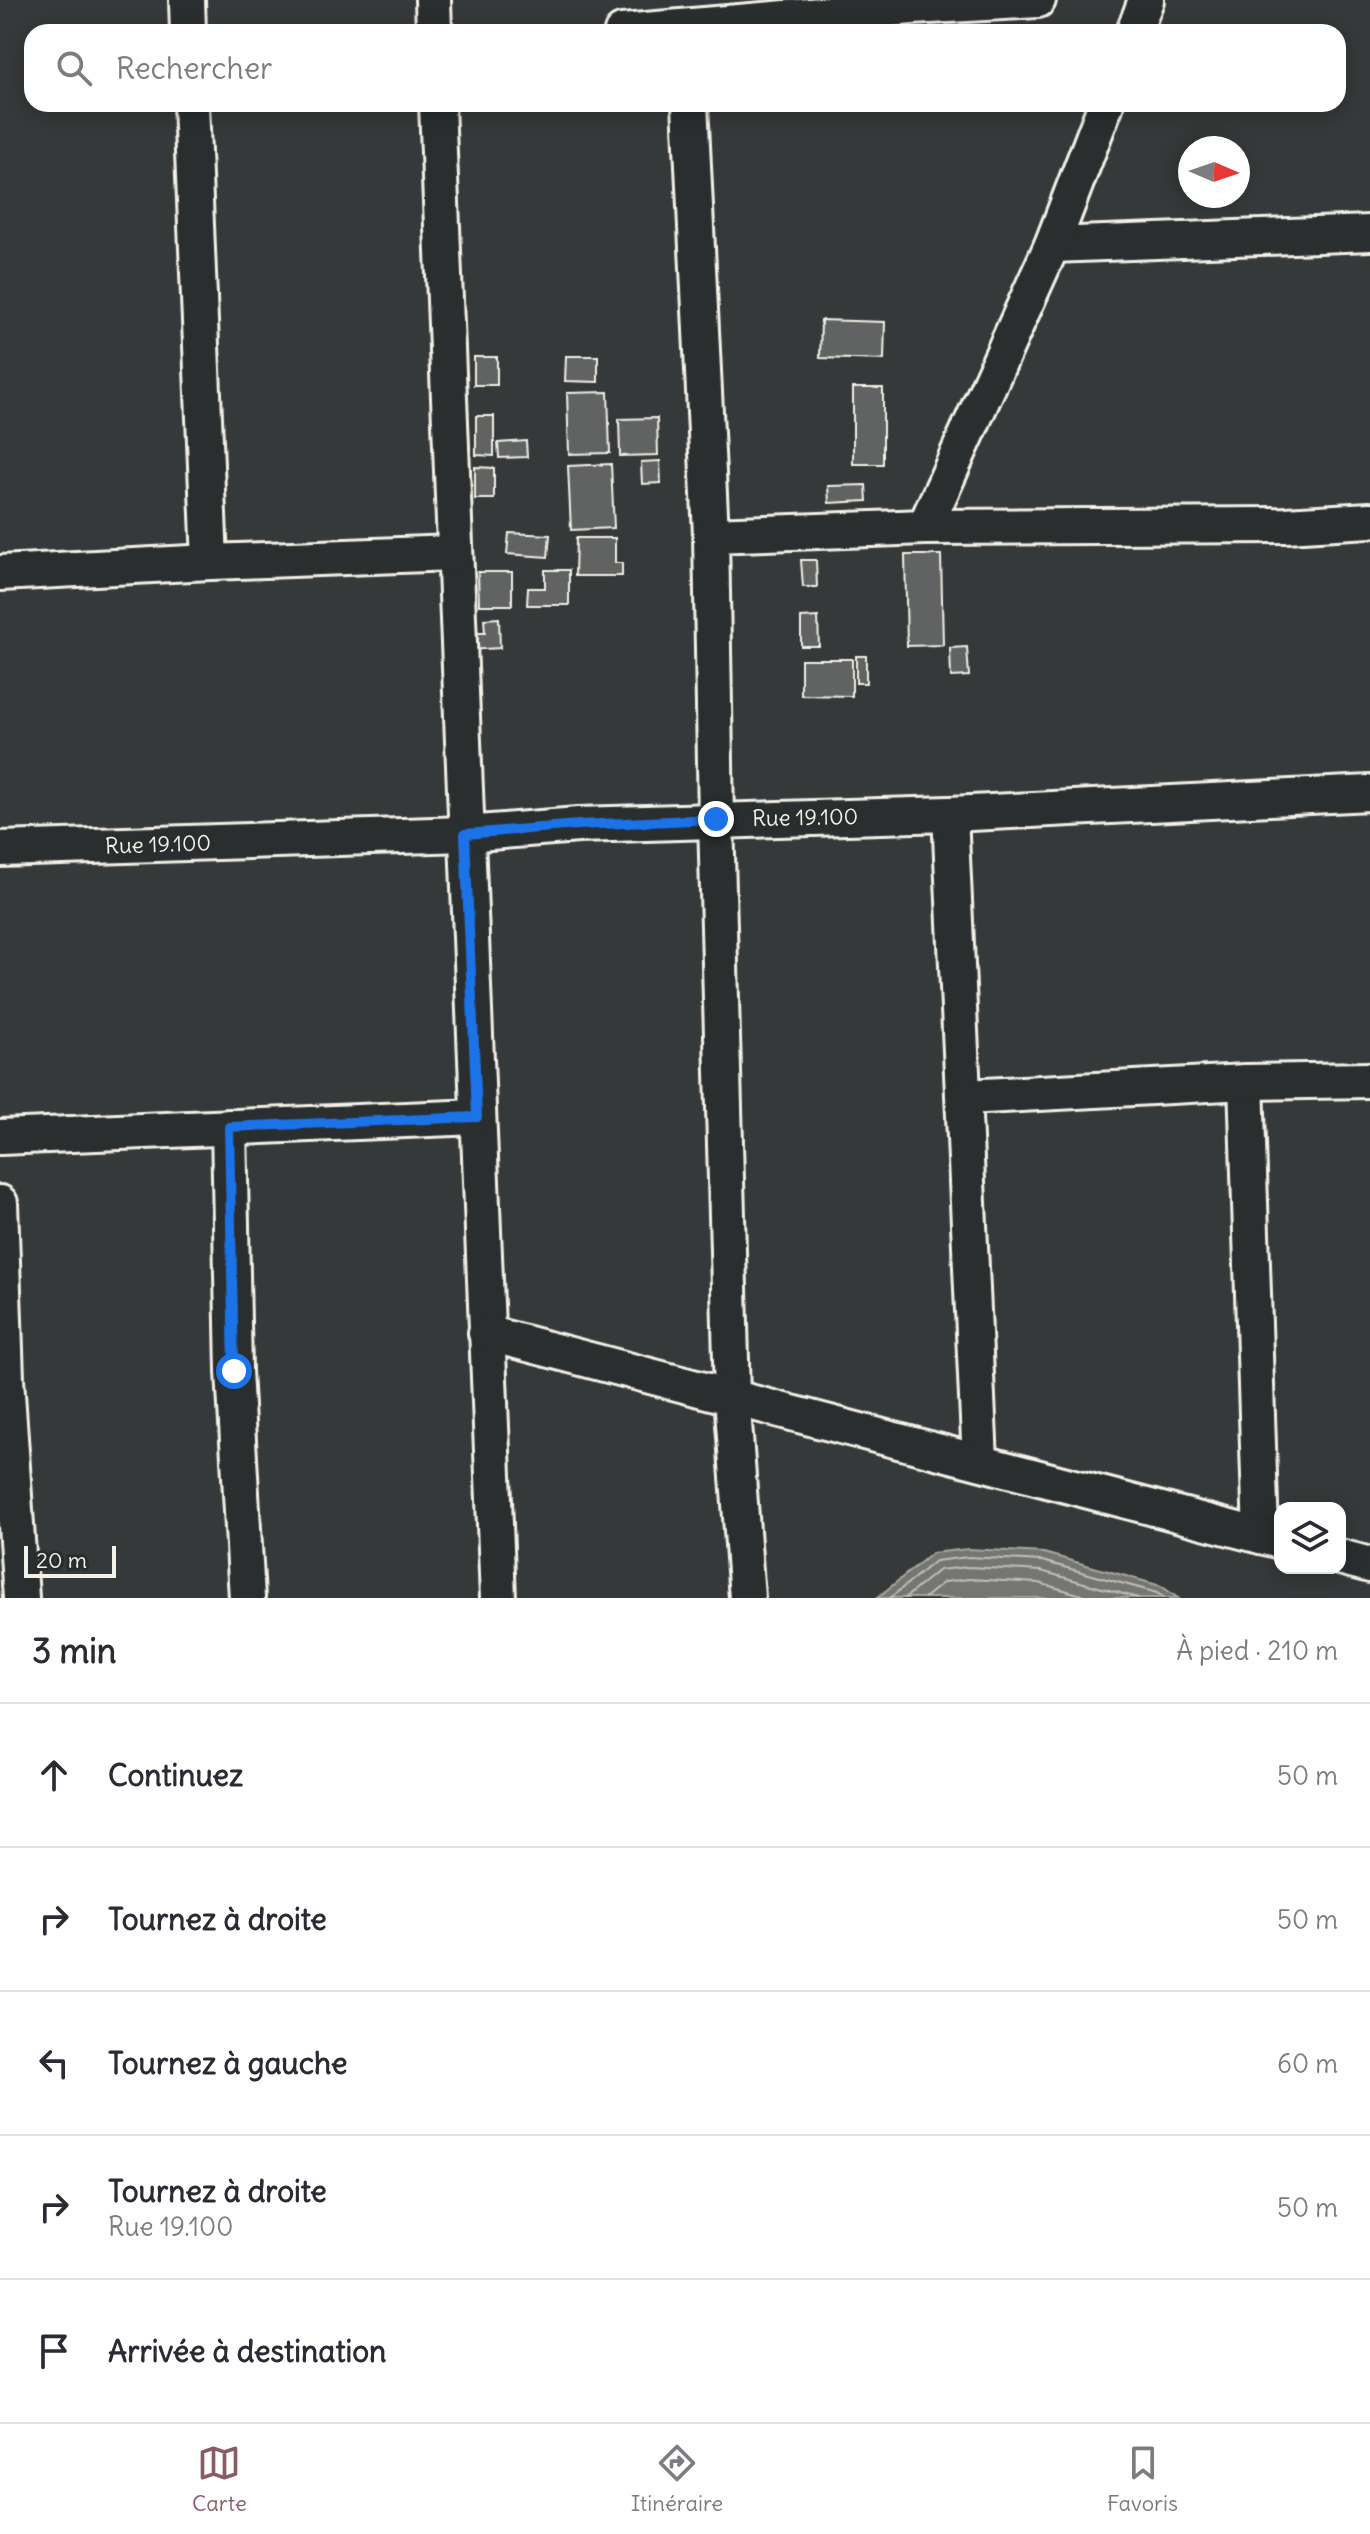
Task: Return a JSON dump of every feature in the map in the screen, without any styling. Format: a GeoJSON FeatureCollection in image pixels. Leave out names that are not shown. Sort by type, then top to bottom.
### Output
{"type":"FeatureCollection","features":[{"type":"Feature","properties":{"kind":"street"},"geometry":{"type":"LineString","coordinates":[[187,0],[188,24]]}},
{"type":"Feature","properties":{"kind":"street"},"geometry":{"type":"LineString","coordinates":[[433,0],[434,24]]}},
{"type":"Feature","properties":{"kind":"street"},"geometry":{"type":"LineString","coordinates":[[664,24],[912,3],[1038,0]]}},
{"type":"Feature","properties":{"kind":"street"},"geometry":{"type":"LineString","coordinates":[[1137,24],[1146,0]]}},
{"type":"Feature","properties":{"kind":"street"},"geometry":{"type":"LineString","coordinates":[[191,112],[210,562]]}},
{"type":"Feature","properties":{"kind":"street"},"geometry":{"type":"LineString","coordinates":[[437,112],[498,1598]]}},
{"type":"Feature","properties":{"kind":"street"},"geometry":{"type":"LineString","coordinates":[[690,112],[711,535],[732,1396],[747,1598]]}},
{"type":"Feature","properties":{"kind":"street"},"geometry":{"type":"LineString","coordinates":[[925,527],[1052,245],[1103,112]]}},
{"type":"Feature","properties":{"kind":"street"},"geometry":{"type":"LineString","coordinates":[[1052,245],[1370,233]]}},
{"type":"Feature","properties":{"kind":"street"},"geometry":{"type":"LineString","coordinates":[[711,535],[925,527],[1285,525],[1370,520]]}},
{"type":"Feature","properties":{"kind":"street"},"geometry":{"type":"LineString","coordinates":[[0,573],[454,553]]}},
{"type":"Feature","properties":{"kind":"street","name":"Rue 19.100"},"geometry":{"type":"LineString","coordinates":[[0,849],[465,834],[578,825],[950,814],[1370,793]]}},
{"type":"Feature","properties":{"kind":"street"},"geometry":{"type":"LineString","coordinates":[[950,814],[980,1462]]}},
{"type":"Feature","properties":{"kind":"street"},"geometry":{"type":"LineString","coordinates":[[965,1097],[1246,1082],[1370,1080]]}},
{"type":"Feature","properties":{"kind":"street"},"geometry":{"type":"LineString","coordinates":[[486,1333],[1271,1538],[1246,1082]]}},
{"type":"Feature","properties":{"kind":"street"},"geometry":{"type":"LineString","coordinates":[[0,1137],[477,1117]]}},
{"type":"Feature","properties":{"kind":"street"},"geometry":{"type":"LineString","coordinates":[[229,1127],[234,1371],[247,1598]]}},
{"type":"Feature","properties":{"kind":"street"},"geometry":{"type":"LineString","coordinates":[[0,1203],[3,1379],[21,1598]]}},
{"type":"Feature","properties":{"kind":"street"},"geometry":{"type":"LineString","coordinates":[[1346,1559],[1370,1565]]}},
{"type":"Feature","properties":{"kind":"water"},"geometry":{"type":"Polygon","coordinates":[[[968,1549],[1044,1553],[1161,1586],[1178,1598],[877,1598],[932,1553],[968,1549]]]}},
{"type":"Feature","properties":{"kind":"building"},"geometry":{"type":"Polygon","coordinates":[[[821,320],[885,322],[884,360],[820,358],[821,320]]]}},
{"type":"Feature","properties":{"kind":"building"},"geometry":{"type":"Polygon","coordinates":[[[566,356],[598,356],[598,382],[565,381],[566,356]]]}},
{"type":"Feature","properties":{"kind":"building"},"geometry":{"type":"Polygon","coordinates":[[[474,357],[497,357],[497,385],[474,385],[474,357]]]}},
{"type":"Feature","properties":{"kind":"building"},"geometry":{"type":"Polygon","coordinates":[[[853,388],[883,388],[883,464],[853,464],[853,388]]]}},
{"type":"Feature","properties":{"kind":"building"},"geometry":{"type":"Polygon","coordinates":[[[608,392],[610,453],[569,454],[567,393],[608,392]]]}},
{"type":"Feature","properties":{"kind":"building"},"geometry":{"type":"Polygon","coordinates":[[[476,416],[494,416],[494,456],[476,455],[476,416]]]}},
{"type":"Feature","properties":{"kind":"building"},"geometry":{"type":"Polygon","coordinates":[[[657,418],[658,455],[620,456],[619,419],[657,418]]]}},
{"type":"Feature","properties":{"kind":"building"},"geometry":{"type":"Polygon","coordinates":[[[526,441],[527,457],[499,458],[498,443],[526,441]]]}},
{"type":"Feature","properties":{"kind":"building"},"geometry":{"type":"Polygon","coordinates":[[[660,461],[661,483],[642,484],[641,462],[660,461]]]}},
{"type":"Feature","properties":{"kind":"building"},"geometry":{"type":"Polygon","coordinates":[[[611,464],[614,528],[571,530],[568,466],[611,464]]]}},
{"type":"Feature","properties":{"kind":"building"},"geometry":{"type":"Polygon","coordinates":[[[475,467],[494,468],[494,499],[475,499],[475,467]]]}},
{"type":"Feature","properties":{"kind":"building"},"geometry":{"type":"Polygon","coordinates":[[[866,485],[867,501],[829,503],[828,486],[866,485]]]}},
{"type":"Feature","properties":{"kind":"building"},"geometry":{"type":"Polygon","coordinates":[[[509,533],[550,535],[548,557],[507,554],[509,533]]]}},
{"type":"Feature","properties":{"kind":"building"},"geometry":{"type":"Polygon","coordinates":[[[576,538],[615,538],[615,563],[622,563],[622,576],[575,576],[576,538]]]}},
{"type":"Feature","properties":{"kind":"building"},"geometry":{"type":"Polygon","coordinates":[[[905,555],[941,555],[943,645],[907,646],[905,555]]]}},
{"type":"Feature","properties":{"kind":"building"},"geometry":{"type":"Polygon","coordinates":[[[801,560],[816,560],[817,587],[803,587],[801,560]]]}},
{"type":"Feature","properties":{"kind":"building"},"geometry":{"type":"Polygon","coordinates":[[[545,570],[569,570],[569,605],[527,605],[528,588],[545,588],[545,570]]]}},
{"type":"Feature","properties":{"kind":"building"},"geometry":{"type":"Polygon","coordinates":[[[478,572],[512,572],[512,605],[479,605],[478,572]]]}},
{"type":"Feature","properties":{"kind":"building"},"geometry":{"type":"Polygon","coordinates":[[[818,617],[819,646],[801,646],[801,618],[818,617]]]}},
{"type":"Feature","properties":{"kind":"building"},"geometry":{"type":"Polygon","coordinates":[[[499,618],[500,648],[468,650],[467,633],[485,633],[484,619],[499,618]]]}},
{"type":"Feature","properties":{"kind":"building"},"geometry":{"type":"Polygon","coordinates":[[[967,647],[969,676],[951,677],[950,648],[967,647]]]}},
{"type":"Feature","properties":{"kind":"building"},"geometry":{"type":"Polygon","coordinates":[[[856,656],[866,656],[866,683],[856,683],[856,656]]]}},
{"type":"Feature","properties":{"kind":"building"},"geometry":{"type":"Polygon","coordinates":[[[801,659],[852,659],[852,696],[801,695],[801,659]]]}},
{"type":"Feature","properties":{"kind":"route"},"geometry":{"type":"LineString","coordinates":[[234,1371],[229,1127],[477,1117],[465,834],[716,819]]}}]}
